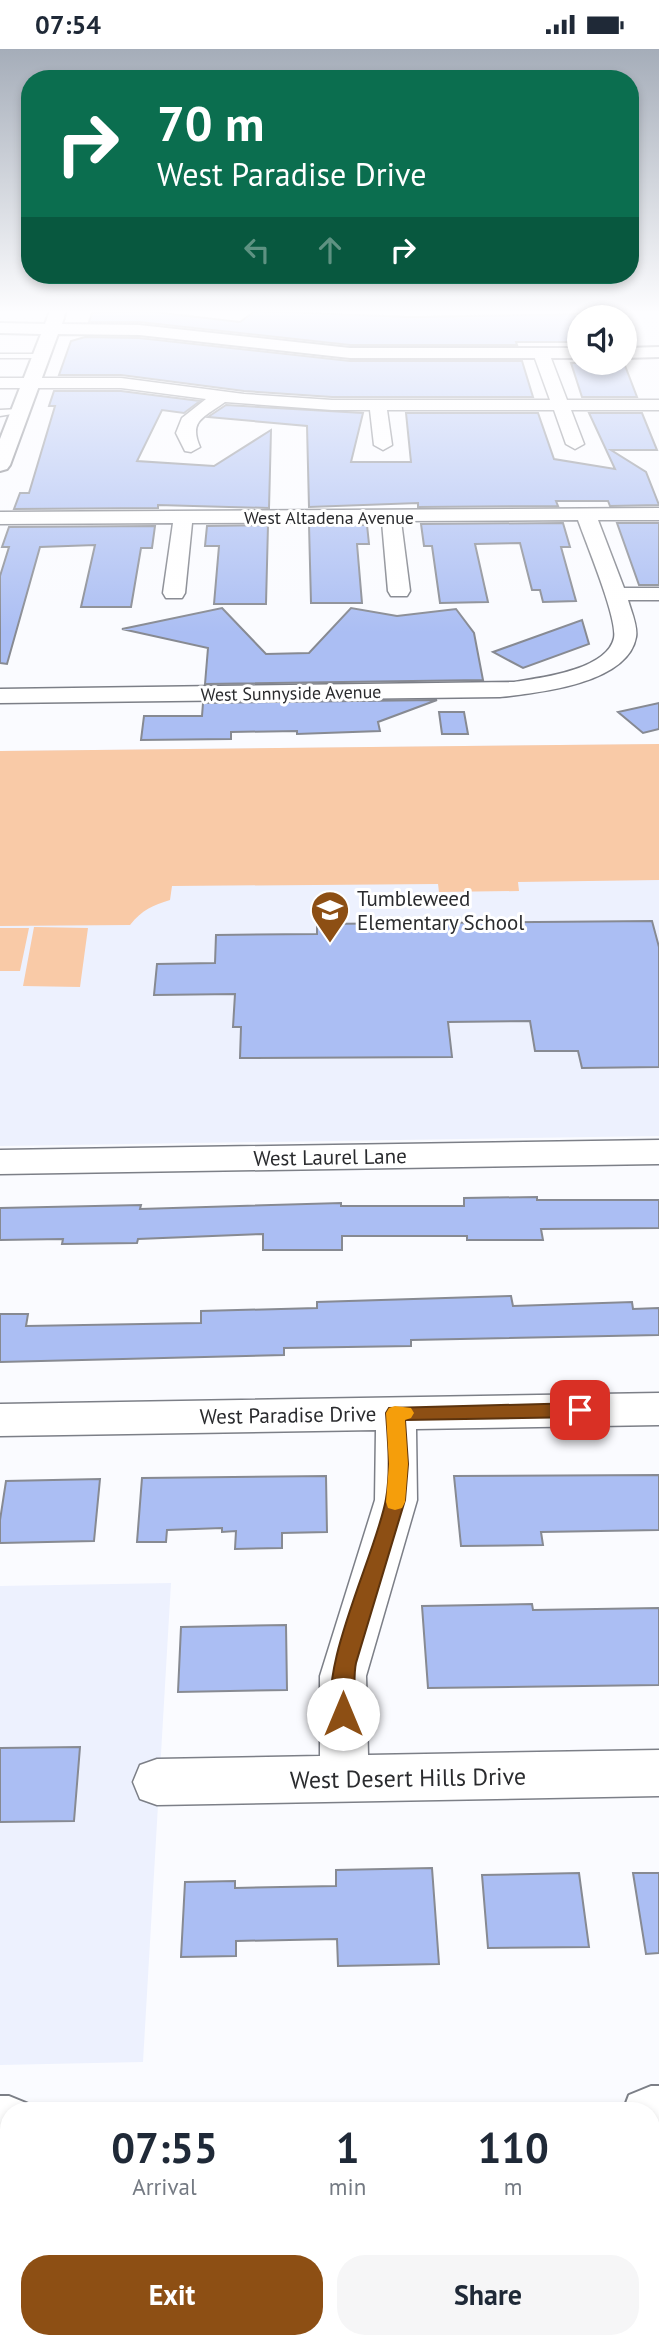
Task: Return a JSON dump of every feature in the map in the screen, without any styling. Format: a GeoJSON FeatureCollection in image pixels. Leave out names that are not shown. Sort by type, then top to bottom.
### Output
{"type":"FeatureCollection","features":[{"type":"Feature","properties":{"kind":"street"},"geometry":{"type":"LineString","coordinates":[[0,465],[4,445],[17,418]]}},
{"type":"Feature","properties":{"kind":"street"},"geometry":{"type":"LineString","coordinates":[[191,447],[185,433],[188,422],[193,418]]}},
{"type":"Feature","properties":{"kind":"street"},"geometry":{"type":"LineString","coordinates":[[380,418],[383,445]]}},
{"type":"Feature","properties":{"kind":"street"},"geometry":{"type":"LineString","coordinates":[[566,418],[575,444]]}},
{"type":"Feature","properties":{"kind":"street","name":"West Altadena Avenue"},"geometry":{"type":"LineString","coordinates":[[0,518],[659,514]]}},
{"type":"Feature","properties":{"kind":"street","name":"West Sunnyside Avenue"},"geometry":{"type":"LineString","coordinates":[[0,695],[500,690],[545,686],[581,675],[615,655],[625,639],[622,619],[586,515]]}},
{"type":"Feature","properties":{"kind":"street"},"geometry":{"type":"LineString","coordinates":[[391,516],[399,591]]}},
{"type":"Feature","properties":{"kind":"street"},"geometry":{"type":"LineString","coordinates":[[174,593],[183,518]]}},
{"type":"Feature","properties":{"kind":"street"},"geometry":{"type":"LineString","coordinates":[[613,594],[659,594]]}},
{"type":"Feature","properties":{"kind":"street"},"geometry":{"type":"LineString","coordinates":[[581,675],[606,689]]}},
{"type":"Feature","properties":{"kind":"street","name":"West Laurel Lane"},"geometry":{"type":"LineString","coordinates":[[0,1161],[659,1152]]}},
{"type":"Feature","properties":{"kind":"street","name":"West Paradise Drive"},"geometry":{"type":"LineString","coordinates":[[0,1420],[659,1409]]}},
{"type":"Feature","properties":{"kind":"street"},"geometry":{"type":"LineString","coordinates":[[344,1779],[343,1676],[396,1500],[398,1464],[395,1413]]}},
{"type":"Feature","properties":{"kind":"street","name":"West Desert Hills Drive"},"geometry":{"type":"LineString","coordinates":[[157,1782],[659,1773]]}},
{"type":"Feature","properties":{"kind":"shaded area","name":"Tumbleweed Elementary School"},"geometry":{"type":"Polygon","coordinates":[[[659,744],[659,1136],[0,1146],[0,751],[659,744]]]}},
{"type":"Feature","properties":{"kind":"shaded area"},"geometry":{"type":"Polygon","coordinates":[[[659,744],[659,880],[518,882],[519,891],[439,892],[438,884],[172,886],[170,900],[148,909],[130,925],[0,926],[0,751],[659,744]]]}},
{"type":"Feature","properties":{"kind":"shaded area"},"geometry":{"type":"Polygon","coordinates":[[[34,927],[88,928],[80,987],[23,986],[34,927]]]}},
{"type":"Feature","properties":{"kind":"shaded area"},"geometry":{"type":"Polygon","coordinates":[[[0,928],[29,928],[20,971],[0,971],[0,928]]]}},
{"type":"Feature","properties":{"kind":"shaded area"},"geometry":{"type":"Polygon","coordinates":[[[171,1583],[143,2062],[0,2065],[0,1586],[171,1583]]]}},
{"type":"Feature","properties":{"kind":"building"},"geometry":{"type":"Polygon","coordinates":[[[51,418],[158,418],[137,461],[214,466],[271,430],[269,508],[158,505],[158,508],[14,509],[20,493],[29,493],[51,418]]]}},
{"type":"Feature","properties":{"kind":"building"},"geometry":{"type":"Polygon","coordinates":[[[222,418],[362,418],[351,462],[411,462],[407,418],[540,418],[554,459],[615,469],[591,418],[644,418],[657,450],[611,450],[646,472],[659,505],[610,506],[608,501],[556,501],[558,506],[418,507],[418,503],[309,507],[307,426],[222,418]]]}},
{"type":"Feature","properties":{"kind":"building"},"geometry":{"type":"Polygon","coordinates":[[[563,523],[570,547],[561,547],[576,601],[543,602],[540,590],[532,590],[520,543],[475,544],[488,602],[440,603],[432,546],[424,546],[421,524],[563,523]]]}},
{"type":"Feature","properties":{"kind":"building"},"geometry":{"type":"Polygon","coordinates":[[[617,523],[659,523],[659,585],[639,585],[617,523]]]}},
{"type":"Feature","properties":{"kind":"building"},"geometry":{"type":"Polygon","coordinates":[[[268,525],[266,604],[214,604],[219,546],[205,546],[207,526],[268,525]]]}},
{"type":"Feature","properties":{"kind":"building"},"geometry":{"type":"Polygon","coordinates":[[[309,525],[367,525],[369,544],[357,544],[362,603],[311,603],[309,525]]]}},
{"type":"Feature","properties":{"kind":"building"},"geometry":{"type":"Polygon","coordinates":[[[155,526],[152,548],[141,548],[131,607],[81,607],[95,545],[40,547],[7,664],[0,663],[0,576],[9,547],[2,547],[9,527],[155,526]]]}},
{"type":"Feature","properties":{"kind":"building"},"geometry":{"type":"Polygon","coordinates":[[[222,608],[266,654],[309,653],[351,608],[397,616],[456,609],[474,633],[483,680],[205,684],[208,648],[122,629],[222,608]]]}},
{"type":"Feature","properties":{"kind":"building"},"geometry":{"type":"Polygon","coordinates":[[[582,620],[589,644],[523,668],[493,652],[582,620]]]}},
{"type":"Feature","properties":{"kind":"building"},"geometry":{"type":"Polygon","coordinates":[[[437,700],[378,722],[380,731],[297,734],[297,731],[231,732],[231,739],[141,740],[144,716],[202,716],[203,703],[437,700]]]}},
{"type":"Feature","properties":{"kind":"building"},"geometry":{"type":"Polygon","coordinates":[[[659,703],[659,729],[643,733],[618,712],[659,703]]]}},
{"type":"Feature","properties":{"kind":"building"},"geometry":{"type":"Polygon","coordinates":[[[439,712],[464,712],[468,734],[442,734],[439,712]]]}},
{"type":"Feature","properties":{"kind":"building"},"geometry":{"type":"Polygon","coordinates":[[[652,921],[659,947],[659,1067],[582,1068],[578,1051],[535,1051],[530,1021],[448,1022],[452,1057],[240,1058],[241,1027],[233,1027],[235,994],[154,995],[157,964],[215,963],[216,935],[317,934],[317,924],[652,921]]]}},
{"type":"Feature","properties":{"kind":"building"},"geometry":{"type":"Polygon","coordinates":[[[537,1197],[537,1200],[659,1200],[659,1228],[541,1229],[543,1240],[467,1240],[467,1236],[342,1236],[342,1250],[263,1250],[263,1234],[138,1239],[137,1243],[62,1244],[63,1239],[0,1240],[0,1208],[141,1205],[140,1209],[341,1203],[341,1206],[464,1206],[464,1198],[537,1197]]]}},
{"type":"Feature","properties":{"kind":"building"},"geometry":{"type":"Polygon","coordinates":[[[511,1296],[513,1306],[632,1302],[633,1309],[659,1308],[659,1335],[411,1340],[411,1346],[284,1348],[284,1355],[0,1362],[0,1314],[28,1314],[26,1326],[201,1323],[201,1311],[317,1308],[317,1302],[511,1296]]]}},
{"type":"Feature","properties":{"kind":"building"},"geometry":{"type":"Polygon","coordinates":[[[659,1475],[659,1530],[541,1532],[543,1545],[461,1546],[454,1476],[659,1475]]]}},
{"type":"Feature","properties":{"kind":"building"},"geometry":{"type":"Polygon","coordinates":[[[326,1476],[327,1532],[282,1533],[282,1548],[235,1549],[236,1531],[222,1532],[222,1528],[167,1530],[166,1542],[137,1542],[142,1478],[326,1476]]]}},
{"type":"Feature","properties":{"kind":"building"},"geometry":{"type":"Polygon","coordinates":[[[100,1479],[94,1541],[0,1543],[0,1520],[6,1481],[100,1479]]]}},
{"type":"Feature","properties":{"kind":"building"},"geometry":{"type":"Polygon","coordinates":[[[532,1604],[533,1610],[659,1608],[659,1685],[428,1688],[422,1606],[532,1604]]]}},
{"type":"Feature","properties":{"kind":"building"},"geometry":{"type":"Polygon","coordinates":[[[286,1625],[287,1690],[178,1692],[181,1627],[286,1625]]]}},
{"type":"Feature","properties":{"kind":"building"},"geometry":{"type":"Polygon","coordinates":[[[80,1747],[74,1821],[0,1822],[0,1748],[80,1747]]]}},
{"type":"Feature","properties":{"kind":"building"},"geometry":{"type":"Polygon","coordinates":[[[432,1868],[439,1964],[338,1966],[337,1939],[236,1941],[236,1956],[181,1957],[185,1882],[235,1881],[235,1888],[336,1886],[336,1870],[432,1868]]]}},
{"type":"Feature","properties":{"kind":"building"},"geometry":{"type":"Polygon","coordinates":[[[579,1873],[589,1947],[488,1948],[482,1875],[579,1873]]]}},
{"type":"Feature","properties":{"kind":"building"},"geometry":{"type":"Polygon","coordinates":[[[633,1873],[659,1873],[659,1953],[646,1954],[633,1873]]]}},
{"type":"Feature","properties":{"kind":"slow traffic"},"geometry":{"type":"LineString","coordinates":[[395,1502],[398,1483],[395,1413],[405,1413]]}},
{"type":"Feature","properties":{"kind":"place","name":"Tumbleweed Elementary School"},"geometry":{"type":"Point","coordinates":[330,944]}},
{"type":"Feature","properties":{"kind":"route"},"geometry":{"type":"LineString","coordinates":[[343,1714],[342,1693],[346,1663],[396,1500],[398,1464],[395,1413],[580,1410]]}}]}
